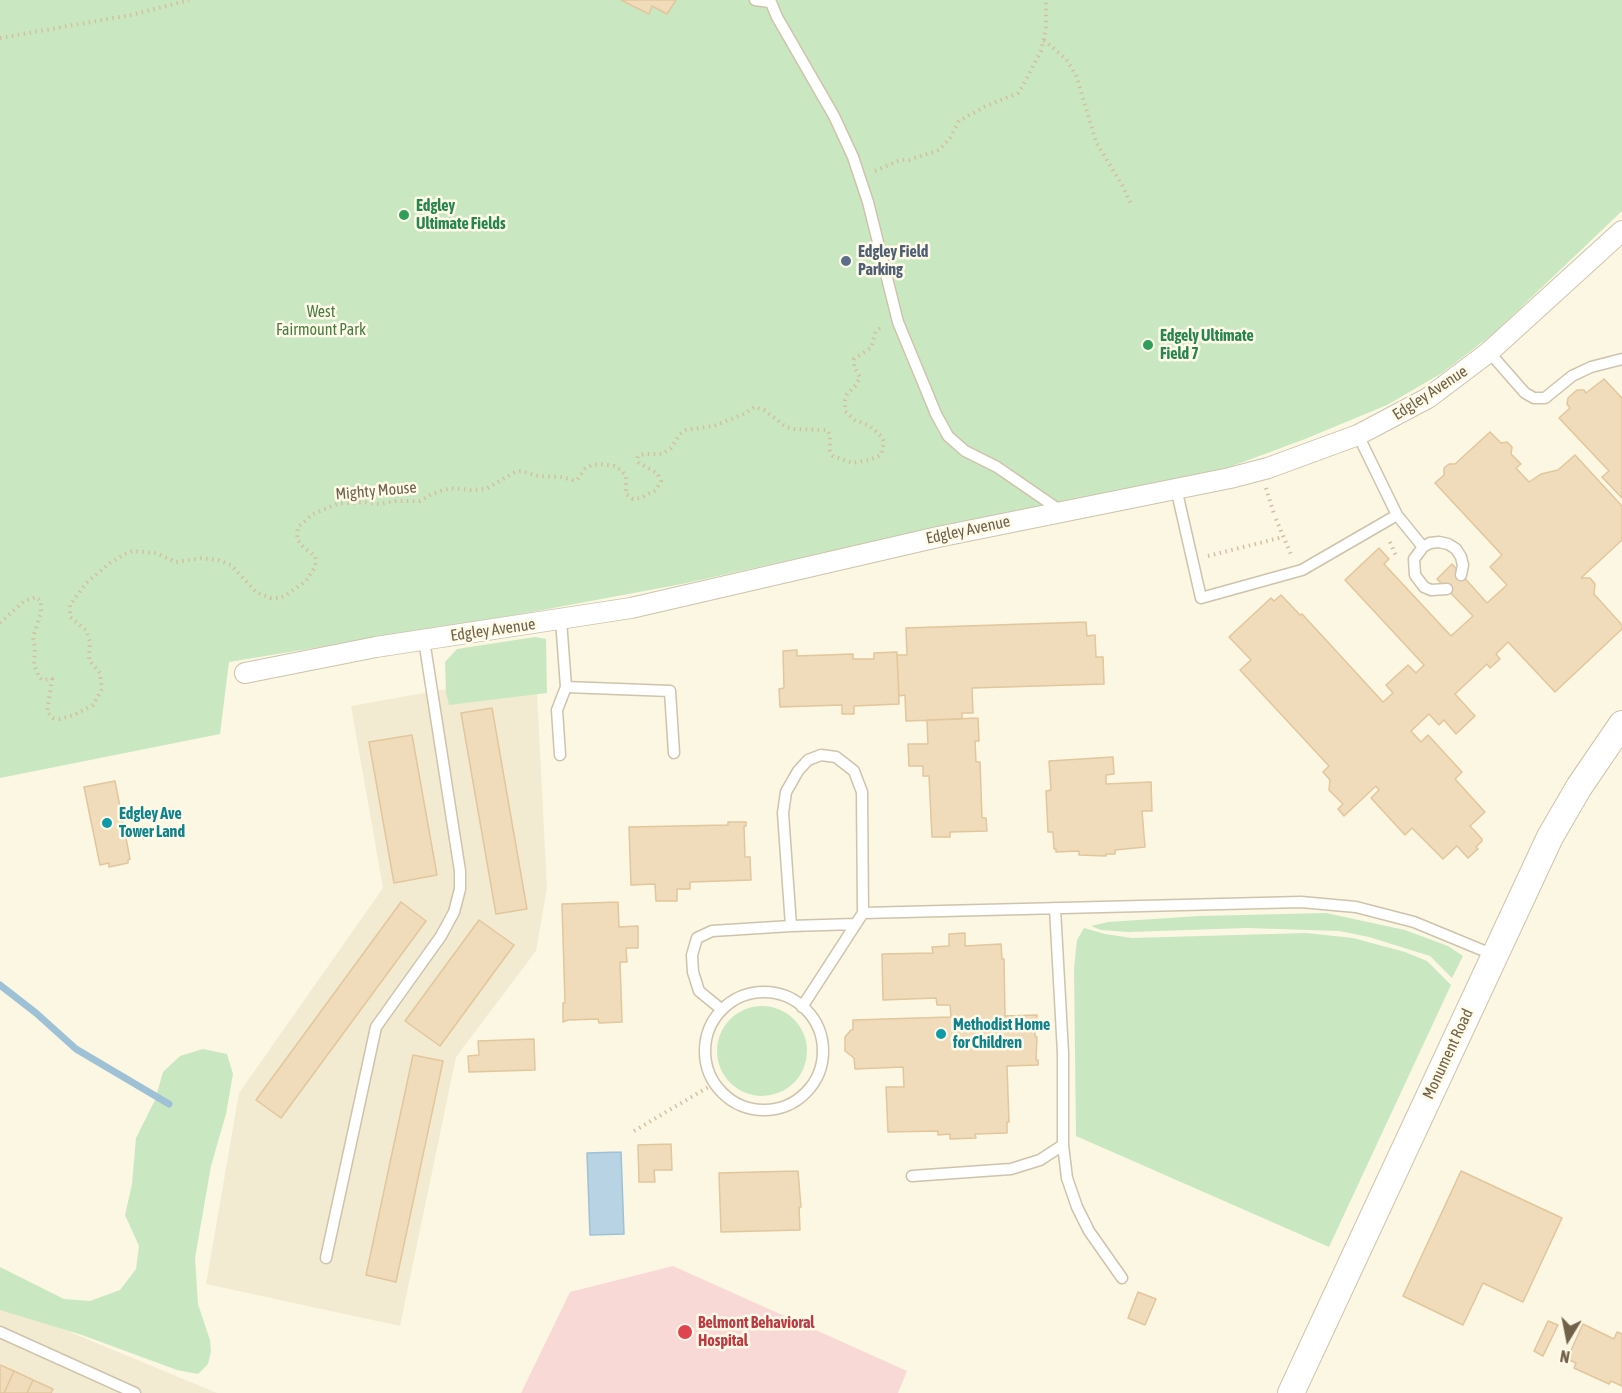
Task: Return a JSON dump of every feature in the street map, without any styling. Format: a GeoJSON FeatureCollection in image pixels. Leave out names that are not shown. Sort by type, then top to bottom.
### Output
{"type":"FeatureCollection","features":[{"type":"Feature","properties":{"kind":"street","name":"Edgley Avenue"},"geometry":{"type":"LineString","coordinates":[[245,673],[424,640],[561,620],[687,597],[883,549],[1268,468],[1358,435],[1428,398],[1489,352],[1622,231]]}},
{"type":"Feature","properties":{"kind":"street","name":"Monument Road"},"geometry":{"type":"LineString","coordinates":[[1291,1393],[1494,955],[1559,821],[1622,724]]}},
{"type":"Feature","properties":{"kind":"lane"},"geometry":{"type":"LineString","coordinates":[[755,0],[770,1],[834,116],[862,178],[898,322],[936,414],[948,436],[965,451],[997,467],[1061,511]]}},
{"type":"Feature","properties":{"kind":"lane"},"geometry":{"type":"LineString","coordinates":[[1489,352],[1525,393],[1534,398],[1545,398],[1572,376],[1591,367],[1622,359]]}},
{"type":"Feature","properties":{"kind":"lane"},"geometry":{"type":"LineString","coordinates":[[1358,435],[1397,515],[1423,547]]}},
{"type":"Feature","properties":{"kind":"lane"},"geometry":{"type":"LineString","coordinates":[[1176,488],[1201,598],[1302,570],[1397,515]]}},
{"type":"Feature","properties":{"kind":"lane"},"geometry":{"type":"LineString","coordinates":[[1447,589],[1431,590],[1424,587],[1415,575],[1414,559],[1423,547],[1439,542],[1456,549],[1463,565],[1461,575]]}},
{"type":"Feature","properties":{"kind":"lane"},"geometry":{"type":"LineString","coordinates":[[560,755],[557,710],[566,687],[561,620]]}},
{"type":"Feature","properties":{"kind":"lane"},"geometry":{"type":"LineString","coordinates":[[326,1258],[376,1027],[441,936],[454,912],[460,889],[460,871],[424,640]]}},
{"type":"Feature","properties":{"kind":"lane"},"geometry":{"type":"LineString","coordinates":[[566,687],[670,691],[674,753]]}},
{"type":"Feature","properties":{"kind":"lane"},"geometry":{"type":"LineString","coordinates":[[791,926],[783,813],[786,792],[798,771],[808,760],[821,755],[836,757],[854,771],[862,792],[863,913],[802,1007]]}},
{"type":"Feature","properties":{"kind":"lane"},"geometry":{"type":"LineString","coordinates":[[863,913],[1301,902],[1356,907],[1414,922],[1494,955]]}},
{"type":"Feature","properties":{"kind":"lane"},"geometry":{"type":"LineString","coordinates":[[1055,908],[1063,1053],[1063,1145],[1067,1178],[1077,1207],[1089,1231],[1122,1278]]}},
{"type":"Feature","properties":{"kind":"lane"},"geometry":{"type":"LineString","coordinates":[[722,1010],[699,991],[693,972],[692,955],[697,938],[712,931],[855,924]]}},
{"type":"Feature","properties":{"kind":"lane"},"geometry":{"type":"LineString","coordinates":[[755,992],[775,993],[794,1000],[802,1007],[809,1013],[819,1030],[823,1050],[820,1070],[811,1087],[796,1100],[778,1108],[759,1110],[741,1105],[724,1095],[715,1083],[706,1062],[705,1043],[711,1025],[722,1010],[737,998],[755,992]]}},
{"type":"Feature","properties":{"kind":"lane"},"geometry":{"type":"LineString","coordinates":[[912,1176],[1011,1169],[1040,1160],[1063,1145]]}},
{"type":"Feature","properties":{"kind":"lane"},"geometry":{"type":"LineString","coordinates":[[0,1332],[119,1390],[135,1393]]}},
{"type":"Feature","properties":{"kind":"path"},"geometry":{"type":"LineString","coordinates":[[0,38],[131,15],[189,0]]}},
{"type":"Feature","properties":{"kind":"path"},"geometry":{"type":"LineString","coordinates":[[862,178],[900,160],[909,160],[939,150],[950,138],[959,121],[984,107],[1018,93],[1037,62],[1044,40],[1046,0]]}},
{"type":"Feature","properties":{"kind":"path"},"geometry":{"type":"LineString","coordinates":[[1044,40],[1066,59],[1076,75],[1096,142],[1132,206]]}},
{"type":"Feature","properties":{"kind":"path","name":"Mighty Mouse"},"geometry":{"type":"LineString","coordinates":[[0,623],[24,601],[36,597],[41,601],[41,613],[33,637],[34,664],[42,680],[52,679],[46,712],[53,718],[60,719],[93,705],[102,689],[100,673],[89,660],[90,642],[86,630],[70,617],[70,605],[86,583],[110,563],[133,551],[156,553],[176,562],[202,558],[218,560],[231,565],[256,592],[264,597],[279,598],[306,581],[315,567],[315,556],[301,545],[297,538],[298,527],[314,514],[336,504],[420,501],[450,488],[486,489],[515,472],[521,471],[539,477],[562,477],[577,480],[592,465],[599,464],[614,466],[621,470],[626,476],[626,494],[633,499],[640,498],[656,490],[661,481],[657,473],[639,463],[638,456],[662,454],[671,448],[680,434],[686,430],[714,426],[746,413],[754,407],[764,410],[786,427],[827,430],[831,441],[831,454],[838,459],[853,463],[869,460],[884,451],[884,442],[870,426],[855,420],[845,411],[847,394],[856,385],[860,376],[853,362],[858,355],[871,348],[876,332],[881,327],[898,322]]}},
{"type":"Feature","properties":{"kind":"path"},"geometry":{"type":"LineString","coordinates":[[1276,519],[1285,544]]}},
{"type":"Feature","properties":{"kind":"path"},"geometry":{"type":"LineString","coordinates":[[1207,556],[1283,537]]}},
{"type":"Feature","properties":{"kind":"path"},"geometry":{"type":"LineString","coordinates":[[634,1131],[715,1083]]}},
{"type":"Feature","properties":{"kind":"shaded area"},"geometry":{"type":"Polygon","coordinates":[[[536,673],[547,888],[536,951],[456,1057],[400,1326],[206,1284],[239,1093],[383,888],[351,706],[536,673]]]}},
{"type":"Feature","properties":{"kind":"shaded area","name":"Belmont Behavioral Hospital"},"geometry":{"type":"Polygon","coordinates":[[[673,1266],[907,1371],[898,1393],[521,1393],[570,1292],[673,1266]]]}},
{"type":"Feature","properties":{"kind":"shaded area"},"geometry":{"type":"Polygon","coordinates":[[[0,1303],[217,1393],[0,1393],[0,1303]]]}},
{"type":"Feature","properties":{"kind":"green space","name":"West Fairmount Park"},"geometry":{"type":"Polygon","coordinates":[[[0,0],[1622,0],[1622,211],[1493,334],[1442,373],[1387,405],[1227,468],[682,584],[521,614],[229,662],[220,734],[0,778],[0,0]]]}},
{"type":"Feature","properties":{"kind":"green space"},"geometry":{"type":"Polygon","coordinates":[[[535,637],[546,639],[547,693],[449,705],[446,693],[445,662],[457,649],[535,637]]]}},
{"type":"Feature","properties":{"kind":"green space"},"geometry":{"type":"Polygon","coordinates":[[[1326,913],[1405,930],[1448,946],[1463,956],[1452,978],[1430,956],[1369,937],[1339,931],[1247,928],[1128,932],[1101,930],[1091,926],[1108,922],[1199,916],[1326,913]]]}},
{"type":"Feature","properties":{"kind":"green space"},"geometry":{"type":"Polygon","coordinates":[[[1084,928],[1132,938],[1306,933],[1353,938],[1405,952],[1427,961],[1451,985],[1329,1247],[1076,1136],[1074,968],[1077,940],[1084,928]]]}},
{"type":"Feature","properties":{"kind":"green space"},"geometry":{"type":"Polygon","coordinates":[[[762,1006],[779,1009],[794,1019],[804,1034],[807,1051],[804,1068],[794,1083],[779,1093],[762,1096],[745,1093],[730,1083],[720,1068],[717,1051],[720,1034],[730,1019],[745,1009],[762,1006]]]}},
{"type":"Feature","properties":{"kind":"green space"},"geometry":{"type":"Polygon","coordinates":[[[203,1049],[227,1054],[233,1074],[226,1114],[211,1166],[195,1258],[198,1304],[210,1340],[211,1351],[208,1364],[198,1374],[177,1370],[82,1335],[0,1310],[0,1267],[64,1299],[90,1301],[120,1290],[136,1269],[139,1246],[125,1215],[132,1184],[136,1138],[155,1100],[163,1072],[180,1056],[203,1049]]]}},
{"type":"Feature","properties":{"kind":"water"},"geometry":{"type":"Polygon","coordinates":[[[621,1152],[624,1234],[590,1235],[587,1153],[621,1152]]]}},
{"type":"Feature","properties":{"kind":"building"},"geometry":{"type":"Polygon","coordinates":[[[621,0],[676,0],[667,14],[652,6],[649,14],[621,0]]]}},
{"type":"Feature","properties":{"kind":"building"},"geometry":{"type":"Polygon","coordinates":[[[1604,379],[1622,398],[1622,498],[1602,477],[1609,471],[1559,418],[1570,408],[1567,404],[1568,398],[1577,390],[1584,390],[1586,393],[1604,379]]]}},
{"type":"Feature","properties":{"kind":"building"},"geometry":{"type":"Polygon","coordinates":[[[1490,432],[1501,443],[1507,442],[1512,447],[1511,454],[1521,464],[1516,468],[1529,482],[1541,474],[1558,470],[1575,455],[1622,506],[1622,540],[1581,578],[1590,578],[1595,584],[1594,594],[1622,625],[1622,629],[1555,692],[1508,642],[1496,654],[1500,659],[1490,668],[1487,664],[1455,694],[1475,716],[1456,734],[1444,720],[1439,725],[1429,714],[1411,731],[1421,742],[1428,735],[1462,772],[1455,779],[1485,812],[1470,826],[1482,839],[1476,847],[1478,849],[1468,858],[1457,846],[1443,859],[1412,828],[1405,835],[1371,798],[1379,790],[1376,786],[1344,816],[1338,809],[1343,804],[1329,790],[1330,780],[1323,772],[1329,766],[1240,670],[1251,660],[1229,637],[1271,598],[1274,601],[1281,595],[1300,615],[1302,614],[1383,702],[1393,693],[1386,685],[1408,665],[1416,673],[1424,665],[1345,580],[1379,548],[1389,559],[1384,564],[1451,636],[1473,616],[1437,579],[1452,564],[1487,603],[1507,585],[1490,567],[1502,555],[1435,483],[1444,475],[1444,468],[1449,464],[1455,464],[1490,432]]]}},
{"type":"Feature","properties":{"kind":"building"},"geometry":{"type":"Polygon","coordinates":[[[1086,622],[1087,636],[1095,635],[1096,657],[1103,657],[1104,684],[972,688],[973,713],[962,713],[962,719],[906,721],[905,695],[899,696],[897,655],[907,655],[906,628],[1086,622]]]}},
{"type":"Feature","properties":{"kind":"building"},"geometry":{"type":"Polygon","coordinates":[[[797,650],[797,656],[853,654],[853,659],[874,659],[874,653],[897,652],[899,704],[854,706],[854,714],[842,714],[842,705],[780,707],[779,689],[784,688],[783,651],[797,650]]]}},
{"type":"Feature","properties":{"kind":"building"},"geometry":{"type":"Polygon","coordinates":[[[492,708],[527,909],[496,914],[461,713],[492,708]]]}},
{"type":"Feature","properties":{"kind":"building"},"geometry":{"type":"Polygon","coordinates":[[[978,718],[979,741],[975,741],[976,762],[980,762],[982,818],[986,818],[987,831],[950,832],[950,837],[932,837],[929,776],[923,776],[923,766],[909,766],[908,744],[928,744],[927,720],[978,718]]]}},
{"type":"Feature","properties":{"kind":"building"},"geometry":{"type":"Polygon","coordinates":[[[412,735],[437,875],[394,883],[369,742],[412,735]]]}},
{"type":"Feature","properties":{"kind":"building"},"geometry":{"type":"Polygon","coordinates":[[[1113,757],[1114,774],[1106,775],[1106,784],[1151,782],[1152,811],[1142,811],[1145,847],[1115,850],[1115,854],[1106,854],[1106,856],[1079,855],[1079,851],[1056,852],[1053,832],[1048,832],[1046,791],[1051,790],[1049,761],[1113,757]]]}},
{"type":"Feature","properties":{"kind":"building","name":"Edgley Ave Tower Land"},"geometry":{"type":"Polygon","coordinates":[[[115,781],[130,859],[128,863],[109,867],[109,863],[100,865],[84,787],[115,781]]]}},
{"type":"Feature","properties":{"kind":"building"},"geometry":{"type":"Polygon","coordinates":[[[728,822],[746,822],[744,826],[745,857],[750,857],[751,880],[690,882],[690,889],[677,889],[677,901],[656,901],[655,884],[631,885],[629,827],[728,825],[728,822]]]}},
{"type":"Feature","properties":{"kind":"building"},"geometry":{"type":"Polygon","coordinates":[[[401,902],[426,921],[281,1118],[256,1100],[401,902]]]}},
{"type":"Feature","properties":{"kind":"building"},"geometry":{"type":"Polygon","coordinates":[[[618,902],[619,927],[638,926],[638,948],[626,948],[627,962],[620,962],[622,1022],[599,1023],[598,1019],[563,1022],[563,1003],[565,1003],[562,904],[618,902]]]}},
{"type":"Feature","properties":{"kind":"building"},"geometry":{"type":"Polygon","coordinates":[[[479,920],[514,945],[440,1046],[405,1021],[479,920]]]}},
{"type":"Feature","properties":{"kind":"building","name":"Methodist Home for Children"},"geometry":{"type":"Polygon","coordinates":[[[965,933],[965,946],[1001,944],[1002,959],[1004,959],[1005,1016],[1037,1015],[1035,1037],[1037,1037],[1036,1060],[1038,1060],[1038,1065],[1007,1066],[1009,1122],[1007,1122],[1007,1133],[975,1134],[976,1138],[950,1139],[950,1134],[938,1135],[938,1131],[888,1132],[886,1087],[904,1087],[903,1067],[855,1069],[854,1058],[845,1051],[845,1037],[853,1030],[853,1020],[951,1017],[950,1005],[937,1005],[936,998],[883,1000],[882,954],[933,953],[932,947],[949,946],[949,934],[965,933]]]}},
{"type":"Feature","properties":{"kind":"building"},"geometry":{"type":"Polygon","coordinates":[[[534,1039],[535,1070],[469,1072],[468,1056],[479,1055],[478,1041],[534,1039]]]}},
{"type":"Feature","properties":{"kind":"building"},"geometry":{"type":"Polygon","coordinates":[[[413,1055],[443,1061],[396,1282],[366,1275],[413,1055]]]}},
{"type":"Feature","properties":{"kind":"building"},"geometry":{"type":"Polygon","coordinates":[[[671,1144],[672,1170],[654,1170],[655,1182],[639,1182],[638,1145],[671,1144]]]}},
{"type":"Feature","properties":{"kind":"building"},"geometry":{"type":"Polygon","coordinates":[[[798,1171],[800,1230],[721,1232],[719,1173],[798,1171]]]}},
{"type":"Feature","properties":{"kind":"building"},"geometry":{"type":"Polygon","coordinates":[[[1461,1171],[1562,1218],[1523,1302],[1483,1283],[1463,1325],[1403,1296],[1461,1171]]]}},
{"type":"Feature","properties":{"kind":"building"},"geometry":{"type":"Polygon","coordinates":[[[1138,1292],[1156,1299],[1145,1325],[1128,1318],[1138,1292]]]}},
{"type":"Feature","properties":{"kind":"building"},"geometry":{"type":"Polygon","coordinates":[[[1548,1321],[1558,1325],[1543,1356],[1534,1351],[1548,1321]]]}},
{"type":"Feature","properties":{"kind":"building"},"geometry":{"type":"Polygon","coordinates":[[[1583,1324],[1614,1339],[1617,1332],[1622,1334],[1622,1386],[1611,1381],[1609,1384],[1574,1368],[1576,1363],[1567,1359],[1583,1324]]]}},
{"type":"Feature","properties":{"kind":"building"},"geometry":{"type":"Polygon","coordinates":[[[0,1365],[14,1371],[4,1393],[0,1393],[0,1365]]]}},
{"type":"Feature","properties":{"kind":"building"},"geometry":{"type":"Polygon","coordinates":[[[14,1371],[33,1380],[27,1393],[4,1393],[14,1371]]]}},
{"type":"Feature","properties":{"kind":"building"},"geometry":{"type":"Polygon","coordinates":[[[33,1380],[53,1389],[51,1393],[27,1393],[33,1380]]]}},
{"type":"Feature","properties":{"kind":"waterway"},"geometry":{"type":"LineString","coordinates":[[0,985],[76,1049],[169,1104]]}},
{"type":"Feature","properties":{"kind":"place","name":"Edgley Ultimate Fields"},"geometry":{"type":"Point","coordinates":[404,215]}},
{"type":"Feature","properties":{"kind":"place","name":"Edgley Field Parking"},"geometry":{"type":"Point","coordinates":[846,261]}},
{"type":"Feature","properties":{"kind":"place","name":"Edgely Ultimate Field 7"},"geometry":{"type":"Point","coordinates":[1148,345]}},
{"type":"Feature","properties":{"kind":"place","name":"Edgley Ave Tower Land"},"geometry":{"type":"Point","coordinates":[107,823]}},
{"type":"Feature","properties":{"kind":"place","name":"Methodist Home for Children"},"geometry":{"type":"Point","coordinates":[941,1034]}},
{"type":"Feature","properties":{"kind":"place","name":"Belmont Behavioral Hospital"},"geometry":{"type":"Point","coordinates":[685,1332]}}]}
